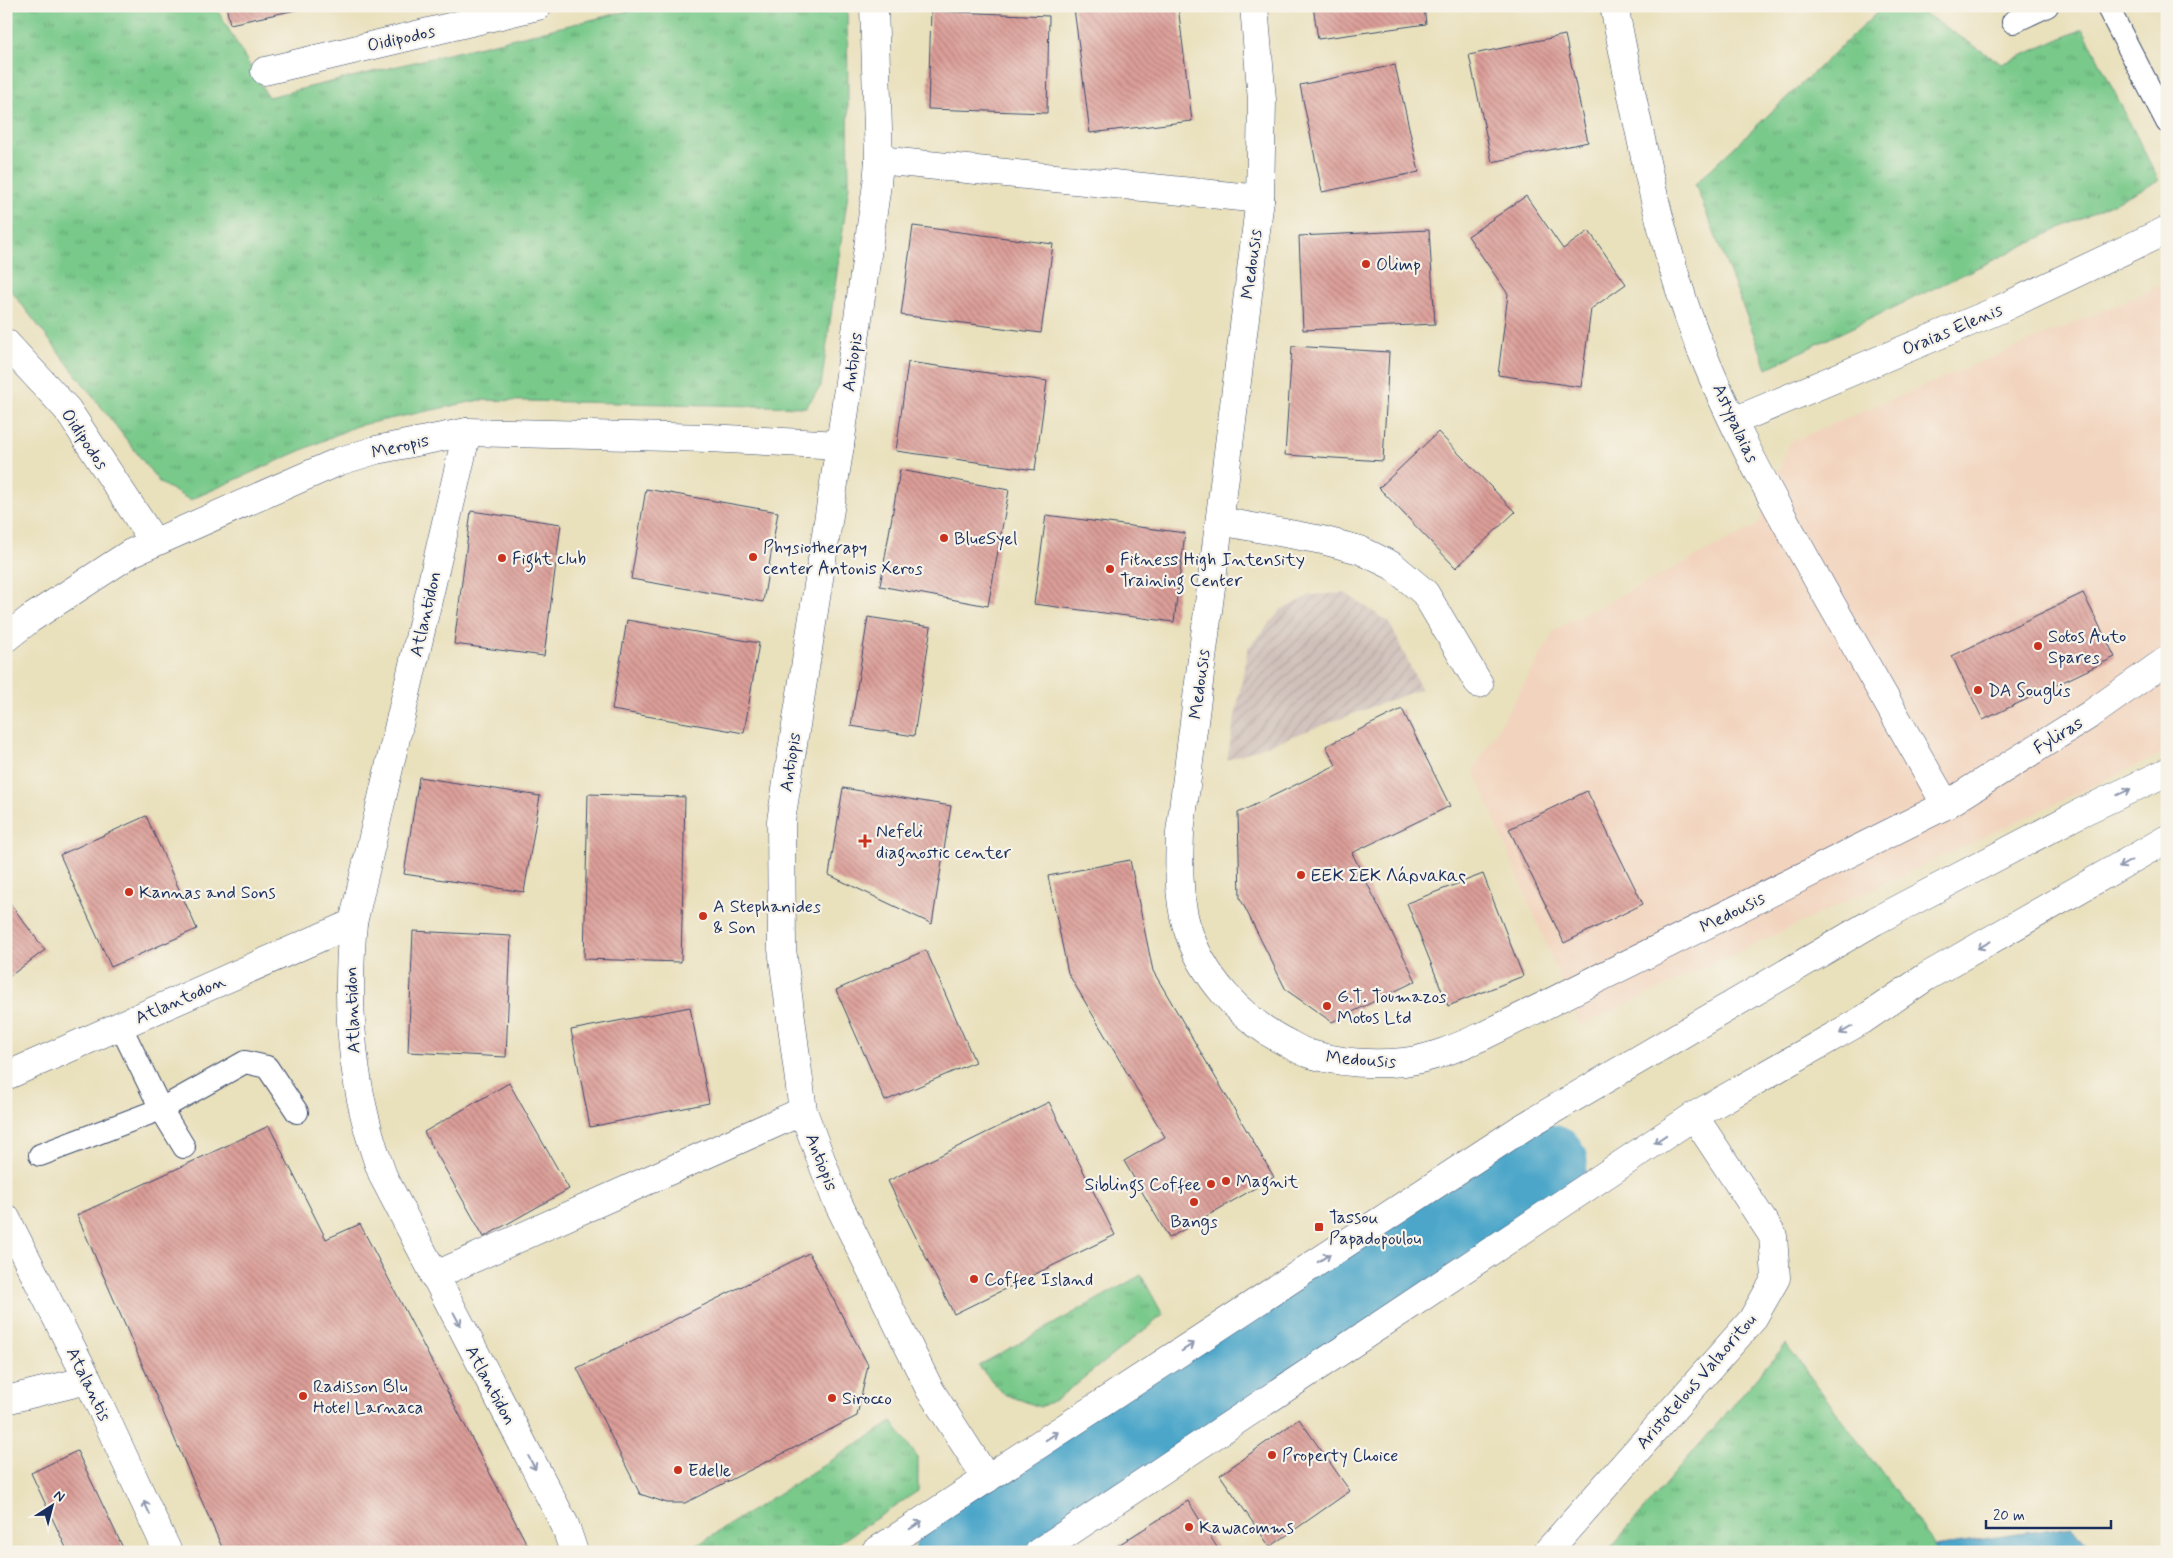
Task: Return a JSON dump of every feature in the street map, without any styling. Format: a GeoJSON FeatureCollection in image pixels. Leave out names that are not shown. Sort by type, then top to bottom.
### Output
{"type":"FeatureCollection","features":[{"type":"Feature","properties":{"kind":"street","name":"Oidipodos"},"geometry":{"type":"LineString","coordinates":[[265,71],[538,6]]}},
{"type":"Feature","properties":{"kind":"street","name":"Antiopis"},"geometry":{"type":"LineString","coordinates":[[874,6],[879,160],[840,445],[781,821],[782,950],[803,1111],[835,1198],[930,1390],[987,1479]]}},
{"type":"Feature","properties":{"kind":"street","name":"Medousis"},"geometry":{"type":"LineString","coordinates":[[1254,6],[1262,100],[1260,199],[1180,833],[1181,892],[1186,923],[1196,950],[1212,979],[1231,1001],[1255,1023],[1280,1040],[1308,1054],[1334,1060],[1384,1063],[1414,1060],[1460,1046],[1483,1036],[1946,805]]}},
{"type":"Feature","properties":{"kind":"street","name":"Astypalaias"},"geometry":{"type":"LineString","coordinates":[[1614,6],[1662,229],[1684,302],[1734,421],[1783,519],[1946,805]]}},
{"type":"Feature","properties":{"kind":"street"},"geometry":{"type":"LineString","coordinates":[[879,160],[1260,199]]}},
{"type":"Feature","properties":{"kind":"street","name":"Oraias Elenis"},"geometry":{"type":"LineString","coordinates":[[1734,421],[1996,311],[2167,230]]}},
{"type":"Feature","properties":{"kind":"street","name":"Oidipodos"},"geometry":{"type":"LineString","coordinates":[[6,343],[67,409],[154,542]]}},
{"type":"Feature","properties":{"kind":"street","name":"Meropis"},"geometry":{"type":"LineString","coordinates":[[6,638],[30,619],[131,553],[340,462],[376,450],[467,432],[654,436],[840,445]]}},
{"type":"Feature","properties":{"kind":"street","name":"Atlantidon"},"geometry":{"type":"LineString","coordinates":[[467,432],[353,923],[349,966],[354,1065],[359,1096],[372,1148],[383,1176],[566,1525],[574,1552]]}},
{"type":"Feature","properties":{"kind":"street"},"geometry":{"type":"LineString","coordinates":[[1220,521],[1341,544],[1360,550],[1393,566],[1425,593],[1479,684]]}},
{"type":"Feature","properties":{"kind":"street","name":"Fyliras"},"geometry":{"type":"LineString","coordinates":[[1946,805],[2091,714],[2167,660]]}},
{"type":"Feature","properties":{"kind":"street"},"geometry":{"type":"LineString","coordinates":[[876,1552],[1522,1128],[1875,921],[2082,812],[2167,772]]}},
{"type":"Feature","properties":{"kind":"street"},"geometry":{"type":"LineString","coordinates":[[1050,1549],[1694,1116],[1864,1019],[1926,977],[2167,839]]}},
{"type":"Feature","properties":{"kind":"street","name":"Atlantodon"},"geometry":{"type":"LineString","coordinates":[[6,1076],[353,923]]}},
{"type":"Feature","properties":{"kind":"street"},"geometry":{"type":"LineString","coordinates":[[434,1276],[803,1111]]}},
{"type":"Feature","properties":{"kind":"street","name":"Aristotelous Valaoritou"},"geometry":{"type":"LineString","coordinates":[[1547,1552],[1752,1320],[1776,1278],[1773,1236],[1694,1116]]}},
{"type":"Feature","properties":{"kind":"street","name":"Atalantis"},"geometry":{"type":"LineString","coordinates":[[6,1218],[88,1380],[168,1552]]}},
{"type":"Feature","properties":{"kind":"street"},"geometry":{"type":"LineString","coordinates":[[6,1400],[88,1380]]}},
{"type":"Feature","properties":{"kind":"lane"},"geometry":{"type":"LineString","coordinates":[[2013,22],[2047,6]]}},
{"type":"Feature","properties":{"kind":"lane"},"geometry":{"type":"LineString","coordinates":[[2107,6],[2167,122]]}},
{"type":"Feature","properties":{"kind":"lane"},"geometry":{"type":"LineString","coordinates":[[120,1025],[161,1109],[184,1147]]}},
{"type":"Feature","properties":{"kind":"lane"},"geometry":{"type":"LineString","coordinates":[[40,1155],[161,1109],[245,1062],[267,1067],[297,1112]]}},
{"type":"Feature","properties":{"kind":"shaded area"},"geometry":{"type":"Polygon","coordinates":[[[2167,282],[2167,751],[1580,1026],[1474,770],[1556,629],[1758,525],[1790,442],[2110,308],[2167,282]]]}},
{"type":"Feature","properties":{"kind":"shaded area"},"geometry":{"type":"Polygon","coordinates":[[[1345,593],[1389,622],[1421,689],[1227,760],[1248,648],[1281,610],[1311,595],[1345,593]]]}},
{"type":"Feature","properties":{"kind":"green space"},"geometry":{"type":"Polygon","coordinates":[[[6,6],[215,6],[268,97],[649,6],[847,6],[849,186],[821,386],[806,407],[480,400],[356,426],[190,500],[160,483],[6,284],[6,6]]]}},
{"type":"Feature","properties":{"kind":"green space"},"geometry":{"type":"Polygon","coordinates":[[[1884,6],[1913,6],[2002,64],[2083,29],[2159,181],[1767,368],[1695,184],[1884,6]]]}},
{"type":"Feature","properties":{"kind":"green space"},"geometry":{"type":"Polygon","coordinates":[[[1141,1275],[1163,1315],[1057,1399],[1040,1407],[1004,1394],[978,1366],[1141,1275]]]}},
{"type":"Feature","properties":{"kind":"green space"},"geometry":{"type":"Polygon","coordinates":[[[1786,1344],[1940,1552],[1607,1552],[1786,1344]]]}},
{"type":"Feature","properties":{"kind":"green space"},"geometry":{"type":"Polygon","coordinates":[[[892,1422],[918,1458],[918,1491],[825,1552],[686,1552],[892,1422]]]}},
{"type":"Feature","properties":{"kind":"water"},"geometry":{"type":"Polygon","coordinates":[[[2073,1526],[2093,1552],[1940,1552],[1935,1546],[2073,1526]]]}},
{"type":"Feature","properties":{"kind":"building"},"geometry":{"type":"Polygon","coordinates":[[[226,6],[310,6],[310,7],[230,24],[226,6]]]}},
{"type":"Feature","properties":{"kind":"building"},"geometry":{"type":"Polygon","coordinates":[[[1089,6],[1178,6],[1192,121],[1090,133],[1074,8],[1089,6]]]}},
{"type":"Feature","properties":{"kind":"building"},"geometry":{"type":"Polygon","coordinates":[[[1313,6],[1424,6],[1426,24],[1318,39],[1313,6]]]}},
{"type":"Feature","properties":{"kind":"building"},"geometry":{"type":"Polygon","coordinates":[[[931,11],[1049,16],[1047,113],[928,109],[931,11]]]}},
{"type":"Feature","properties":{"kind":"building"},"geometry":{"type":"Polygon","coordinates":[[[1565,35],[1588,142],[1492,162],[1469,55],[1565,35]]]}},
{"type":"Feature","properties":{"kind":"building"},"geometry":{"type":"Polygon","coordinates":[[[1395,65],[1419,172],[1322,192],[1300,85],[1395,65]]]}},
{"type":"Feature","properties":{"kind":"building"},"geometry":{"type":"Polygon","coordinates":[[[1526,196],[1563,249],[1589,231],[1626,284],[1591,309],[1581,387],[1498,375],[1508,294],[1468,236],[1526,196]]]}},
{"type":"Feature","properties":{"kind":"building"},"geometry":{"type":"Polygon","coordinates":[[[913,226],[1053,244],[1041,333],[901,315],[913,226]]]}},
{"type":"Feature","properties":{"kind":"building"},"geometry":{"type":"Polygon","coordinates":[[[1429,230],[1435,324],[1303,330],[1299,236],[1429,230]]]}},
{"type":"Feature","properties":{"kind":"building"},"geometry":{"type":"Polygon","coordinates":[[[1292,346],[1389,352],[1383,461],[1285,455],[1292,346]]]}},
{"type":"Feature","properties":{"kind":"building"},"geometry":{"type":"Polygon","coordinates":[[[908,362],[1047,381],[1035,470],[896,451],[908,362]]]}},
{"type":"Feature","properties":{"kind":"building"},"geometry":{"type":"Polygon","coordinates":[[[1438,432],[1515,512],[1456,568],[1379,488],[1438,432]]]}},
{"type":"Feature","properties":{"kind":"building","name":"BlueSyel"},"geometry":{"type":"Polygon","coordinates":[[[900,470],[1009,490],[988,606],[880,586],[900,470]]]}},
{"type":"Feature","properties":{"kind":"building"},"geometry":{"type":"Polygon","coordinates":[[[646,489],[778,512],[763,602],[631,579],[646,489]]]}},
{"type":"Feature","properties":{"kind":"building"},"geometry":{"type":"Polygon","coordinates":[[[471,511],[561,524],[544,656],[454,644],[471,511]]]}},
{"type":"Feature","properties":{"kind":"building","name":"Fitness High Intensity Training Center"},"geometry":{"type":"Polygon","coordinates":[[[1046,515],[1185,533],[1174,622],[1034,604],[1046,515]]]}},
{"type":"Feature","properties":{"kind":"building"},"geometry":{"type":"Polygon","coordinates":[[[2083,593],[2115,657],[1983,720],[1952,656],[2083,593]]]}},
{"type":"Feature","properties":{"kind":"building"},"geometry":{"type":"Polygon","coordinates":[[[868,617],[931,627],[914,736],[851,726],[868,617]]]}},
{"type":"Feature","properties":{"kind":"building"},"geometry":{"type":"Polygon","coordinates":[[[627,620],[759,643],[744,733],[612,710],[627,620]]]}},
{"type":"Feature","properties":{"kind":"building","name":"ΕΕΚ ΣΕΚ Λάρνακας"},"geometry":{"type":"Polygon","coordinates":[[[1402,709],[1450,806],[1352,853],[1416,981],[1332,1022],[1286,990],[1240,898],[1238,813],[1336,765],[1326,746],[1402,709]]]}},
{"type":"Feature","properties":{"kind":"building"},"geometry":{"type":"Polygon","coordinates":[[[419,777],[540,796],[524,892],[404,874],[419,777]]]}},
{"type":"Feature","properties":{"kind":"building"},"geometry":{"type":"Polygon","coordinates":[[[843,788],[951,806],[932,924],[829,875],[843,788]]]}},
{"type":"Feature","properties":{"kind":"building"},"geometry":{"type":"Polygon","coordinates":[[[1587,791],[1643,904],[1564,943],[1509,829],[1587,791]]]}},
{"type":"Feature","properties":{"kind":"building"},"geometry":{"type":"Polygon","coordinates":[[[588,794],[685,797],[681,962],[584,959],[588,794]]]}},
{"type":"Feature","properties":{"kind":"building","name":"Kannas and Sons"},"geometry":{"type":"Polygon","coordinates":[[[146,816],[197,929],[111,967],[60,855],[146,816]]]}},
{"type":"Feature","properties":{"kind":"building"},"geometry":{"type":"Polygon","coordinates":[[[1130,860],[1153,971],[1274,1177],[1169,1238],[1124,1161],[1165,1137],[1068,973],[1048,876],[1130,860]]]}},
{"type":"Feature","properties":{"kind":"building"},"geometry":{"type":"Polygon","coordinates":[[[1483,874],[1523,976],[1448,1006],[1407,903],[1483,874]]]}},
{"type":"Feature","properties":{"kind":"building"},"geometry":{"type":"Polygon","coordinates":[[[6,898],[45,950],[6,979],[6,898]]]}},
{"type":"Feature","properties":{"kind":"building"},"geometry":{"type":"Polygon","coordinates":[[[413,931],[511,936],[506,1057],[408,1052],[413,931]]]}},
{"type":"Feature","properties":{"kind":"building"},"geometry":{"type":"Polygon","coordinates":[[[926,950],[975,1062],[885,1101],[836,990],[926,950]]]}},
{"type":"Feature","properties":{"kind":"building"},"geometry":{"type":"Polygon","coordinates":[[[690,1007],[709,1103],[590,1127],[571,1030],[690,1007]]]}},
{"type":"Feature","properties":{"kind":"building"},"geometry":{"type":"Polygon","coordinates":[[[509,1083],[569,1189],[484,1237],[424,1132],[509,1083]]]}},
{"type":"Feature","properties":{"kind":"building"},"geometry":{"type":"Polygon","coordinates":[[[1049,1102],[1115,1235],[954,1314],[888,1181],[1049,1102]]]}},
{"type":"Feature","properties":{"kind":"building","name":"Radisson Blu Hotel Larnaca"},"geometry":{"type":"Polygon","coordinates":[[[269,1126],[326,1239],[360,1224],[531,1552],[224,1552],[77,1215],[269,1126]]]}},
{"type":"Feature","properties":{"kind":"building"},"geometry":{"type":"Polygon","coordinates":[[[809,1253],[868,1365],[857,1416],[685,1503],[667,1503],[640,1494],[577,1368],[809,1253]]]}},
{"type":"Feature","properties":{"kind":"building"},"geometry":{"type":"Polygon","coordinates":[[[1299,1419],[1350,1491],[1270,1547],[1220,1475],[1299,1419]]]}},
{"type":"Feature","properties":{"kind":"building"},"geometry":{"type":"Polygon","coordinates":[[[77,1451],[125,1552],[68,1552],[31,1473],[77,1451]]]}},
{"type":"Feature","properties":{"kind":"building"},"geometry":{"type":"Polygon","coordinates":[[[1188,1501],[1220,1552],[1109,1551],[1188,1501]]]}},
{"type":"Feature","properties":{"kind":"waterway"},"geometry":{"type":"LineString","coordinates":[[952,1552],[1550,1162]]}},
{"type":"Feature","properties":{"kind":"place","name":"Olimp"},"geometry":{"type":"Point","coordinates":[1366,264]}},
{"type":"Feature","properties":{"kind":"place","name":"BlueSyel"},"geometry":{"type":"Point","coordinates":[944,538]}},
{"type":"Feature","properties":{"kind":"place","name":"Physiotherapy center Antonis Xeros"},"geometry":{"type":"Point","coordinates":[753,557]}},
{"type":"Feature","properties":{"kind":"place","name":"Fight club"},"geometry":{"type":"Point","coordinates":[502,558]}},
{"type":"Feature","properties":{"kind":"place","name":"Fitness High Intensity Training Center"},"geometry":{"type":"Point","coordinates":[1110,569]}},
{"type":"Feature","properties":{"kind":"place","name":"Sotos Auto Spares"},"geometry":{"type":"Point","coordinates":[2038,646]}},
{"type":"Feature","properties":{"kind":"place","name":"DA Souglis"},"geometry":{"type":"Point","coordinates":[1978,690]}},
{"type":"Feature","properties":{"kind":"place","name":"Nefeli diagnostic center"},"geometry":{"type":"Point","coordinates":[865,841]}},
{"type":"Feature","properties":{"kind":"place","name":"ΕΕΚ ΣΕΚ Λάρνακας"},"geometry":{"type":"Point","coordinates":[1301,875]}},
{"type":"Feature","properties":{"kind":"place","name":"Kannas and Sons"},"geometry":{"type":"Point","coordinates":[129,892]}},
{"type":"Feature","properties":{"kind":"place","name":"A Stephanides & Son"},"geometry":{"type":"Point","coordinates":[703,916]}},
{"type":"Feature","properties":{"kind":"place","name":"G.T. Toumazos Motos Ltd"},"geometry":{"type":"Point","coordinates":[1327,1006]}},
{"type":"Feature","properties":{"kind":"place","name":"Magnit"},"geometry":{"type":"Point","coordinates":[1226,1181]}},
{"type":"Feature","properties":{"kind":"place","name":"Siblings Coffee"},"geometry":{"type":"Point","coordinates":[1211,1184]}},
{"type":"Feature","properties":{"kind":"place","name":"Bangs"},"geometry":{"type":"Point","coordinates":[1194,1202]}},
{"type":"Feature","properties":{"kind":"place","name":"Tassou Papadopoulou"},"geometry":{"type":"Point","coordinates":[1319,1227]}},
{"type":"Feature","properties":{"kind":"place","name":"Coffee Island"},"geometry":{"type":"Point","coordinates":[974,1279]}},
{"type":"Feature","properties":{"kind":"place","name":"Radisson Blu Hotel Larnaca"},"geometry":{"type":"Point","coordinates":[303,1396]}},
{"type":"Feature","properties":{"kind":"place","name":"Sirocco"},"geometry":{"type":"Point","coordinates":[832,1398]}},
{"type":"Feature","properties":{"kind":"place","name":"Property Choice"},"geometry":{"type":"Point","coordinates":[1272,1455]}},
{"type":"Feature","properties":{"kind":"place","name":"Edelle"},"geometry":{"type":"Point","coordinates":[678,1470]}},
{"type":"Feature","properties":{"kind":"place","name":"Kawacomms"},"geometry":{"type":"Point","coordinates":[1189,1527]}}]}
